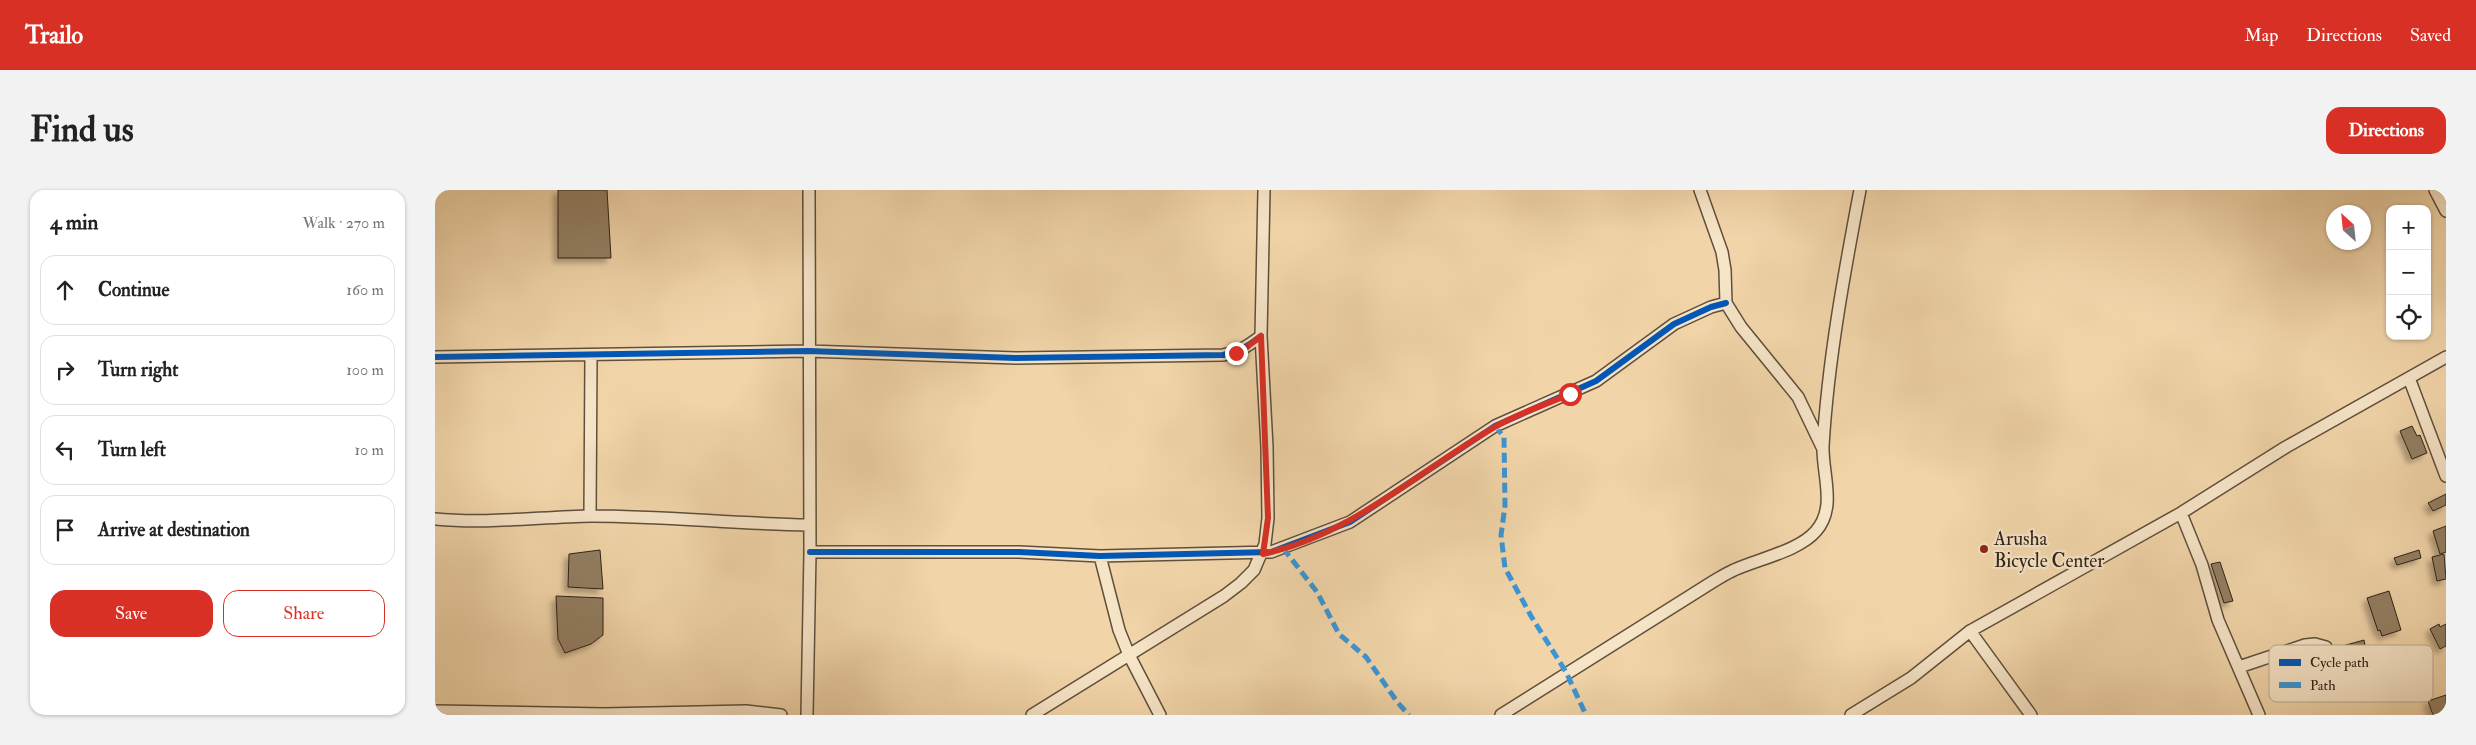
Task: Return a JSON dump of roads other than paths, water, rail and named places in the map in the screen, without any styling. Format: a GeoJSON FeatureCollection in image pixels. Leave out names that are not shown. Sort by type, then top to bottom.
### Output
{"type":"FeatureCollection","features":[{"type":"Feature","properties":{"kind":"street"},"geometry":{"type":"LineString","coordinates":[[807,715],[810,552],[809,190]]}},
{"type":"Feature","properties":{"kind":"street"},"geometry":{"type":"LineString","coordinates":[[1032,715],[1241,583],[1254,570],[1263,554],[1268,518],[1261,336],[1264,190]]}},
{"type":"Feature","properties":{"kind":"street"},"geometry":{"type":"LineString","coordinates":[[1501,715],[1565,672],[1721,577],[1786,550],[1816,532],[1826,512],[1828,500],[1823,449],[1836,334],[1859,190]]}},
{"type":"Feature","properties":{"kind":"street"},"geometry":{"type":"LineString","coordinates":[[2435,190],[2446,211]]}},
{"type":"Feature","properties":{"kind":"street"},"geometry":{"type":"LineString","coordinates":[[1701,192],[1721,252],[1725,270],[1726,303],[1741,327],[1799,396],[1823,449]]}},
{"type":"Feature","properties":{"kind":"street"},"geometry":{"type":"LineString","coordinates":[[810,552],[1019,552],[1099,556],[1263,554],[1281,549],[1349,522],[1495,426],[1596,380],[1674,324],[1711,307],[1726,303]]}},
{"type":"Feature","properties":{"kind":"street"},"geometry":{"type":"LineString","coordinates":[[435,357],[591,356],[808,351],[1016,358],[1223,355],[1236,353],[1261,336]]}},
{"type":"Feature","properties":{"kind":"street"},"geometry":{"type":"LineString","coordinates":[[591,356],[591,516]]}},
{"type":"Feature","properties":{"kind":"street"},"geometry":{"type":"LineString","coordinates":[[1851,715],[1911,678],[1970,631],[2073,571],[2181,513],[2287,447],[2446,357]]}},
{"type":"Feature","properties":{"kind":"street"},"geometry":{"type":"LineString","coordinates":[[2409,378],[2446,476]]}},
{"type":"Feature","properties":{"kind":"street"},"geometry":{"type":"LineString","coordinates":[[2181,513],[2203,565],[2217,620],[2259,715]]}},
{"type":"Feature","properties":{"kind":"street"},"geometry":{"type":"LineString","coordinates":[[435,519],[470,523],[591,516],[687,518],[809,525]]}},
{"type":"Feature","properties":{"kind":"street"},"geometry":{"type":"LineString","coordinates":[[1099,556],[1119,630],[1129,655],[1160,715]]}},
{"type":"Feature","properties":{"kind":"street"},"geometry":{"type":"LineString","coordinates":[[1970,631],[2031,715]]}},
{"type":"Feature","properties":{"kind":"street"},"geometry":{"type":"LineString","coordinates":[[2305,645],[2319,645]]}},
{"type":"Feature","properties":{"kind":"street"},"geometry":{"type":"LineString","coordinates":[[2239,667],[2269,657]]}},
{"type":"Feature","properties":{"kind":"street"},"geometry":{"type":"LineString","coordinates":[[435,711],[604,714],[746,711],[781,715]]}},
{"type":"Feature","properties":{"kind":"place","name":"Arusha Bicycle Center"},"geometry":{"type":"Point","coordinates":[1984,549]}}]}
